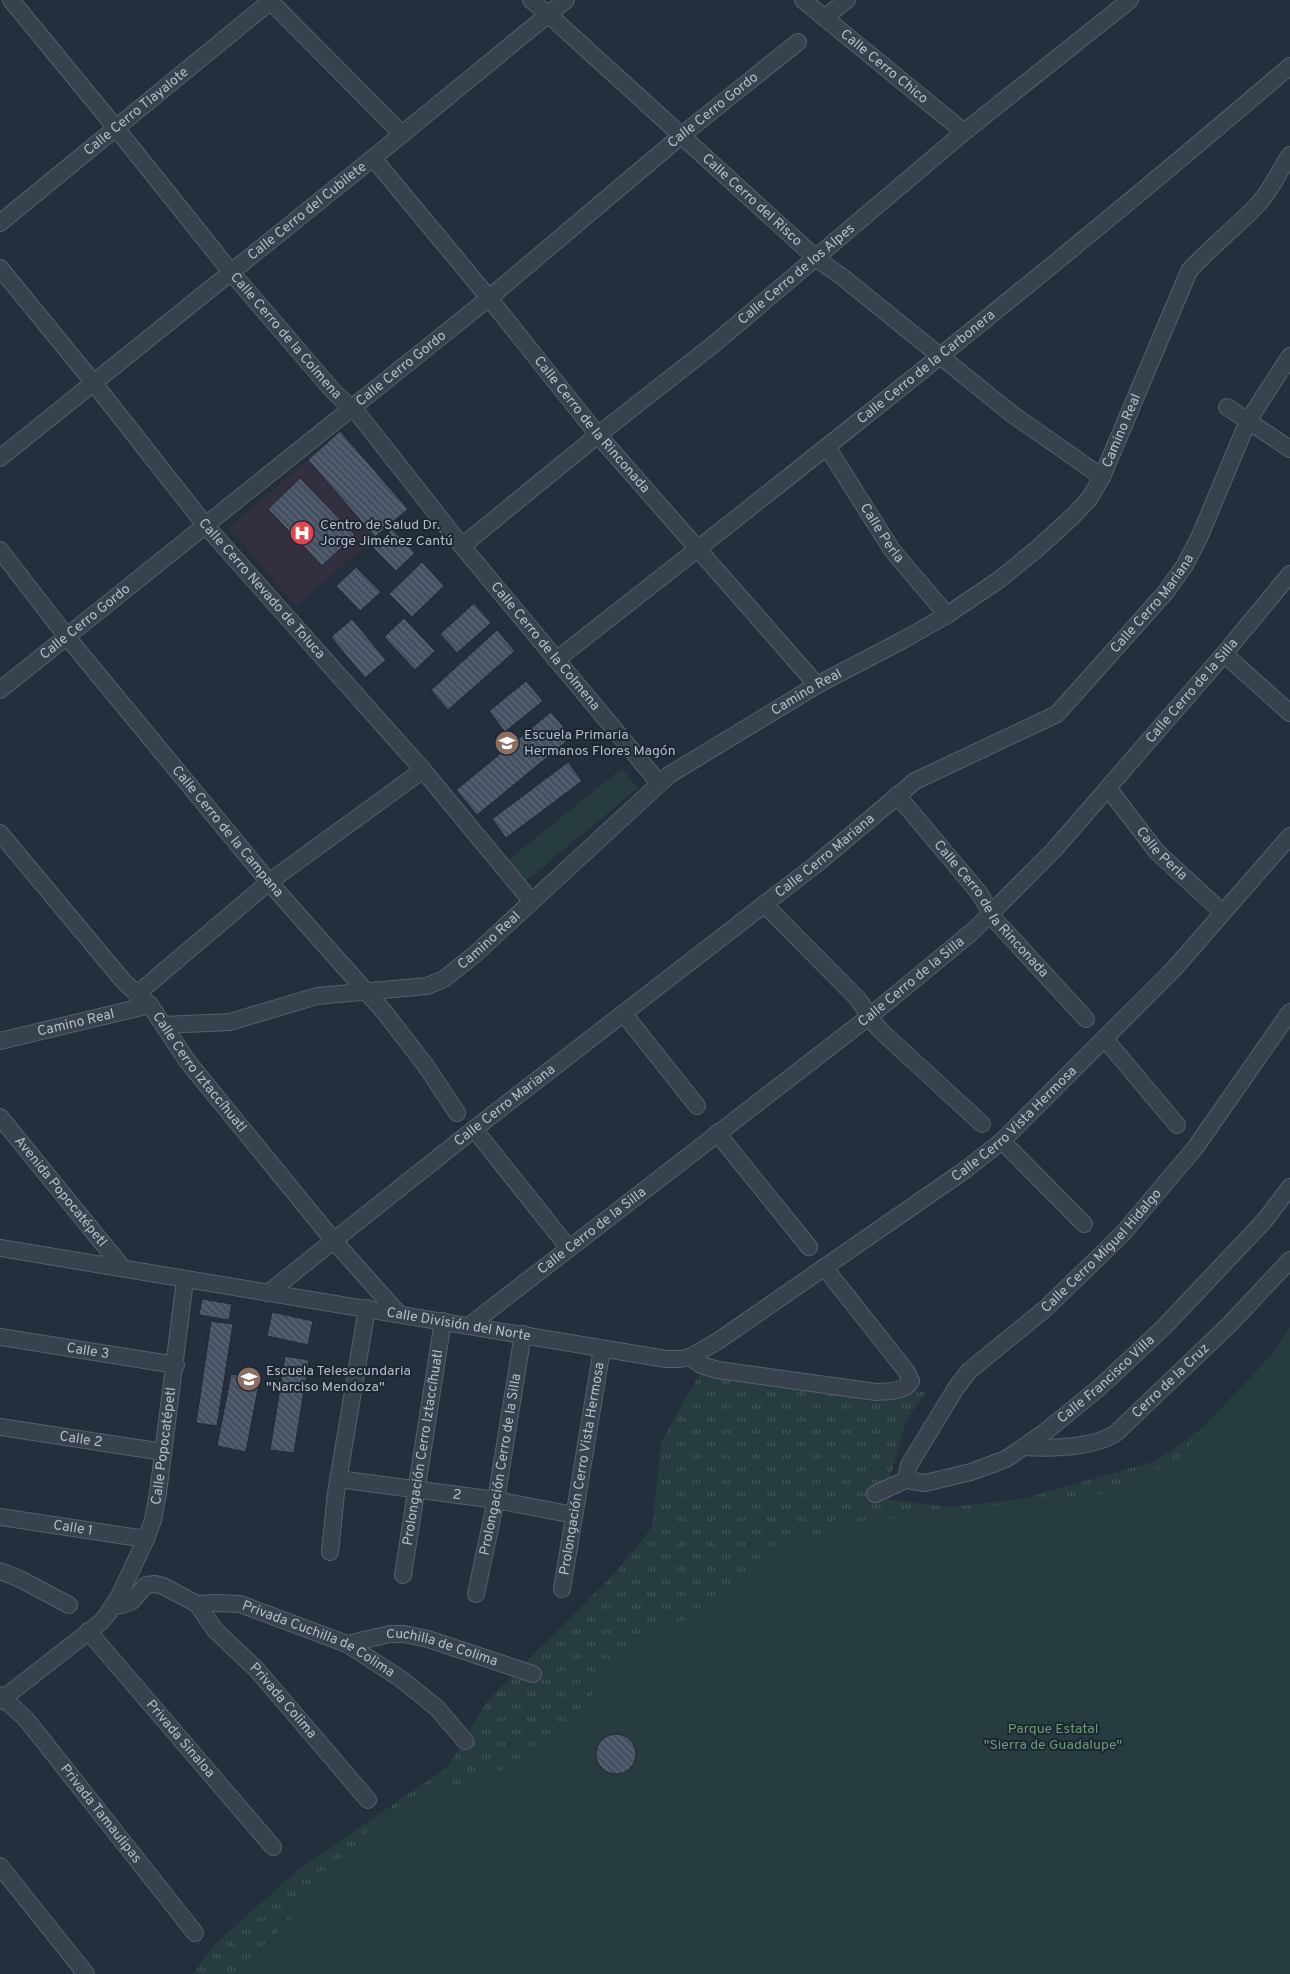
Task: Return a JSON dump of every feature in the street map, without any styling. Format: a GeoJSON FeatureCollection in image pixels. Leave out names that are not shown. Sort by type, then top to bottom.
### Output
{"type":"FeatureCollection","features":[{"type":"Feature","properties":{"kind":"street","name":"Calle Cerro de la Colmena"},"geometry":{"type":"LineString","coordinates":[[11,0],[231,272],[333,391],[363,420],[462,546],[659,783]]}},
{"type":"Feature","properties":{"kind":"street","name":"Calle Cerro Tlayalote"},"geometry":{"type":"LineString","coordinates":[[0,223],[270,0]]}},
{"type":"Feature","properties":{"kind":"street"},"geometry":{"type":"LineString","coordinates":[[270,0],[402,134]]}},
{"type":"Feature","properties":{"kind":"street","name":"Calle Cerro del Risco"},"geometry":{"type":"LineString","coordinates":[[530,0],[549,14],[817,259],[841,276],[1012,414],[1102,477]]}},
{"type":"Feature","properties":{"kind":"street","name":"Calle Cerro del Cubilete"},"geometry":{"type":"LineString","coordinates":[[0,458],[566,0]]}},
{"type":"Feature","properties":{"kind":"street","name":"Calle Cerro Chico"},"geometry":{"type":"LineString","coordinates":[[803,0],[964,132]]}},
{"type":"Feature","properties":{"kind":"street"},"geometry":{"type":"LineString","coordinates":[[824,18],[847,0]]}},
{"type":"Feature","properties":{"kind":"street","name":"Calle Cerro de los Alpes"},"geometry":{"type":"LineString","coordinates":[[462,546],[598,435],[714,344],[817,259],[964,132],[1130,0]]}},
{"type":"Feature","properties":{"kind":"street","name":"Calle Cerro Gordo"},"geometry":{"type":"LineString","coordinates":[[0,690],[489,298],[682,135],[798,42]]}},
{"type":"Feature","properties":{"kind":"street","name":"Calle Cerro de la Carbonera"},"geometry":{"type":"LineString","coordinates":[[556,660],[940,356],[1198,145],[1290,66]]}},
{"type":"Feature","properties":{"kind":"street","name":"Camino Real"},"geometry":{"type":"LineString","coordinates":[[164,1024],[230,1022],[317,996],[427,986],[444,979],[474,955],[659,783],[684,765],[817,685],[947,615],[1000,580],[1038,548],[1088,499],[1102,477],[1189,271],[1285,176],[1290,155]]}},
{"type":"Feature","properties":{"kind":"street","name":"Calle Cerro de la Rinconada"},"geometry":{"type":"LineString","coordinates":[[373,158],[489,298],[598,435],[817,685]]}},
{"type":"Feature","properties":{"kind":"street","name":"Calle Cerro Nevado de Toluca"},"geometry":{"type":"LineString","coordinates":[[0,268],[93,382],[206,526],[423,770],[532,902]]}},
{"type":"Feature","properties":{"kind":"street","name":"Calle Cerro Mariana"},"geometry":{"type":"LineString","coordinates":[[268,1293],[474,1129],[819,862],[915,781],[1022,729],[1049,718],[1067,705],[1165,592],[1185,565],[1199,538],[1248,421],[1290,356]]}},
{"type":"Feature","properties":{"kind":"street"},"geometry":{"type":"LineString","coordinates":[[1227,407],[1290,449]]}},
{"type":"Feature","properties":{"kind":"street","name":"Calle Perla"},"geometry":{"type":"LineString","coordinates":[[827,447],[892,550],[947,615]]}},
{"type":"Feature","properties":{"kind":"street","name":"Calle Cerro de la Campana"},"geometry":{"type":"LineString","coordinates":[[0,550],[67,637],[269,882],[366,991],[426,1066],[457,1113]]}},
{"type":"Feature","properties":{"kind":"street","name":"Calle Cerro de la Silla"},"geometry":{"type":"LineString","coordinates":[[470,1325],[568,1247],[870,1016],[991,915],[1054,850],[1224,654],[1290,574]]}},
{"type":"Feature","properties":{"kind":"street"},"geometry":{"type":"LineString","coordinates":[[1224,654],[1290,713]]}},
{"type":"Feature","properties":{"kind":"street"},"geometry":{"type":"LineString","coordinates":[[137,994],[269,882],[423,770]]}},
{"type":"Feature","properties":{"kind":"street","name":"Calle Perla"},"geometry":{"type":"LineString","coordinates":[[1108,788],[1157,852],[1223,913]]}},
{"type":"Feature","properties":{"kind":"street","name":"Calle Cerro de la Rinconada"},"geometry":{"type":"LineString","coordinates":[[897,795],[980,894],[991,915],[1086,1019]]}},
{"type":"Feature","properties":{"kind":"street","name":"Calle Cerro Iztaccíhuatl"},"geometry":{"type":"LineString","coordinates":[[0,833],[125,983],[150,1006],[188,1062],[334,1240],[398,1313]]}},
{"type":"Feature","properties":{"kind":"street","name":"Calle Cerro Vista Hermosa"},"geometry":{"type":"LineString","coordinates":[[690,1356],[718,1341],[965,1170],[1002,1140],[1173,970],[1290,836]]}},
{"type":"Feature","properties":{"kind":"street"},"geometry":{"type":"LineString","coordinates":[[764,904],[858,998],[881,1031],[982,1124]]}},
{"type":"Feature","properties":{"kind":"street","name":"Camino Real"},"geometry":{"type":"LineString","coordinates":[[0,1041],[150,1006]]}},
{"type":"Feature","properties":{"kind":"street","name":"Calle Cerro Miguel Hidalgo"},"geometry":{"type":"LineString","coordinates":[[910,1478],[907,1474],[909,1465],[956,1388],[969,1372],[1046,1308],[1124,1232],[1195,1148],[1290,1012]]}},
{"type":"Feature","properties":{"kind":"street"},"geometry":{"type":"LineString","coordinates":[[624,1014],[697,1106]]}},
{"type":"Feature","properties":{"kind":"street"},"geometry":{"type":"LineString","coordinates":[[1105,1039],[1177,1125]]}},
{"type":"Feature","properties":{"kind":"street","name":"Avenida Popocatépetl"},"geometry":{"type":"LineString","coordinates":[[0,1117],[122,1267]]}},
{"type":"Feature","properties":{"kind":"street"},"geometry":{"type":"LineString","coordinates":[[474,1129],[568,1247]]}},
{"type":"Feature","properties":{"kind":"street"},"geometry":{"type":"LineString","coordinates":[[717,1133],[809,1248]]}},
{"type":"Feature","properties":{"kind":"street"},"geometry":{"type":"LineString","coordinates":[[1002,1140],[1084,1224]]}},
{"type":"Feature","properties":{"kind":"street","name":"Calle Francisco Villa"},"geometry":{"type":"LineString","coordinates":[[875,1494],[910,1478],[925,1482],[971,1472],[1006,1459],[1024,1447],[1100,1388],[1164,1327],[1265,1220],[1290,1187]]}},
{"type":"Feature","properties":{"kind":"street","name":"Calle División del Norte"},"geometry":{"type":"LineString","coordinates":[[0,1248],[666,1359],[680,1359],[690,1356]]}},
{"type":"Feature","properties":{"kind":"street","name":"Cerro de la Cruz"},"geometry":{"type":"LineString","coordinates":[[1024,1447],[1047,1449],[1105,1440],[1116,1433],[1175,1366],[1230,1324],[1290,1260]]}},
{"type":"Feature","properties":{"kind":"street"},"geometry":{"type":"LineString","coordinates":[[690,1356],[701,1365],[718,1370],[876,1392],[907,1387],[911,1381],[907,1372],[824,1267]]}},
{"type":"Feature","properties":{"kind":"street","name":"Calle Popocatépetl"},"geometry":{"type":"LineString","coordinates":[[113,1606],[146,1540],[157,1502],[176,1365],[185,1280]]}},
{"type":"Feature","properties":{"kind":"street"},"geometry":{"type":"LineString","coordinates":[[330,1552],[338,1479],[367,1308]]}},
{"type":"Feature","properties":{"kind":"street","name":"Prolongación Cerro Iztaccíhuatl"},"geometry":{"type":"LineString","coordinates":[[403,1575],[443,1321]]}},
{"type":"Feature","properties":{"kind":"street","name":"Prolongación Cerro de la Silla"},"geometry":{"type":"LineString","coordinates":[[476,1594],[496,1500],[523,1334]]}},
{"type":"Feature","properties":{"kind":"street","name":"Calle 3"},"geometry":{"type":"LineString","coordinates":[[0,1337],[176,1365]]}},
{"type":"Feature","properties":{"kind":"street","name":"Prolongación Cerro Vista Hermosa"},"geometry":{"type":"LineString","coordinates":[[562,1588],[602,1348]]}},
{"type":"Feature","properties":{"kind":"street","name":"Calle 2"},"geometry":{"type":"LineString","coordinates":[[0,1427],[164,1452]]}},
{"type":"Feature","properties":{"kind":"street","name":"2"},"geometry":{"type":"LineString","coordinates":[[338,1479],[496,1500],[574,1515]]}},
{"type":"Feature","properties":{"kind":"street","name":"Calle 1"},"geometry":{"type":"LineString","coordinates":[[0,1517],[146,1540]]}},
{"type":"Feature","properties":{"kind":"street"},"geometry":{"type":"LineString","coordinates":[[0,1571],[20,1579],[70,1605]]}},
{"type":"Feature","properties":{"kind":"street"},"geometry":{"type":"LineString","coordinates":[[1,1698],[101,1622],[113,1606],[132,1601],[150,1584],[163,1586],[196,1604]]}},
{"type":"Feature","properties":{"kind":"street","name":"Privada Cuchilla de Colima"},"geometry":{"type":"LineString","coordinates":[[196,1604],[240,1604],[348,1644],[401,1679],[437,1708],[465,1741]]}},
{"type":"Feature","properties":{"kind":"street","name":"Privada Colima"},"geometry":{"type":"LineString","coordinates":[[196,1604],[215,1630],[257,1670],[368,1800]]}},
{"type":"Feature","properties":{"kind":"street","name":"Privada Sinaloa"},"geometry":{"type":"LineString","coordinates":[[88,1631],[273,1847]]}},
{"type":"Feature","properties":{"kind":"street","name":"Cuchilla de Colima"},"geometry":{"type":"LineString","coordinates":[[348,1644],[390,1634],[404,1634],[428,1639],[533,1674]]}},
{"type":"Feature","properties":{"kind":"street","name":"Privada Tamaulipas"},"geometry":{"type":"LineString","coordinates":[[1,1698],[26,1719],[195,1932]]}},
{"type":"Feature","properties":{"kind":"street"},"geometry":{"type":"LineString","coordinates":[[0,1866],[86,1974]]}},
{"type":"Feature","properties":{"kind":"shaded area","name":"Centro de Salud Dr. Jorge Jiménez Cantú"},"geometry":{"type":"Polygon","coordinates":[[[308,460],[375,537],[296,606],[229,528],[308,460]]]}},
{"type":"Feature","properties":{"kind":"green space"},"geometry":{"type":"Polygon","coordinates":[[[622,768],[638,788],[522,884],[505,863],[622,768]]]}},
{"type":"Feature","properties":{"kind":"green space","name":"Parque Estatal \"Sierra de Guadalupe\""},"geometry":{"type":"Polygon","coordinates":[[[1290,1327],[1290,1974],[236,1974],[338,1870],[383,1812],[546,1754],[642,1630],[679,1623],[728,1596],[783,1545],[898,1517],[1120,1492],[1179,1457],[1268,1360],[1290,1327]]]}},
{"type":"Feature","properties":{"kind":"green space","name":"Parque Estatal \"Sierra de Guadalupe\""},"geometry":{"type":"Polygon","coordinates":[[[1290,1336],[1290,1974],[193,1974],[212,1947],[301,1867],[447,1768],[488,1700],[617,1571],[652,1527],[661,1442],[702,1370],[926,1392],[906,1421],[884,1499],[948,1507],[1022,1499],[1156,1461],[1202,1428],[1290,1336]]]}},
{"type":"Feature","properties":{"kind":"building"},"geometry":{"type":"Polygon","coordinates":[[[340,431],[408,509],[375,537],[308,460],[340,431]]]}},
{"type":"Feature","properties":{"kind":"building"},"geometry":{"type":"Polygon","coordinates":[[[300,478],[355,535],[322,566],[268,509],[300,478]]]}},
{"type":"Feature","properties":{"kind":"building"},"geometry":{"type":"Polygon","coordinates":[[[392,529],[415,553],[396,571],[373,548],[392,529]]]}},
{"type":"Feature","properties":{"kind":"building"},"geometry":{"type":"Polygon","coordinates":[[[422,562],[444,586],[412,617],[389,594],[422,562]]]}},
{"type":"Feature","properties":{"kind":"building"},"geometry":{"type":"Polygon","coordinates":[[[356,567],[381,592],[360,611],[336,586],[356,567]]]}},
{"type":"Feature","properties":{"kind":"building"},"geometry":{"type":"Polygon","coordinates":[[[474,603],[491,623],[457,653],[440,634],[474,603]]]}},
{"type":"Feature","properties":{"kind":"building"},"geometry":{"type":"Polygon","coordinates":[[[404,618],[435,651],[415,670],[384,637],[404,618]]]}},
{"type":"Feature","properties":{"kind":"building"},"geometry":{"type":"Polygon","coordinates":[[[352,619],[386,660],[365,678],[331,637],[352,619]]]}},
{"type":"Feature","properties":{"kind":"building"},"geometry":{"type":"Polygon","coordinates":[[[497,630],[515,651],[448,710],[431,690],[497,630]]]}},
{"type":"Feature","properties":{"kind":"building"},"geometry":{"type":"Polygon","coordinates":[[[526,681],[543,701],[505,732],[489,711],[526,681]]]}},
{"type":"Feature","properties":{"kind":"building"},"geometry":{"type":"Polygon","coordinates":[[[551,712],[572,737],[477,815],[456,790],[551,712]]]}},
{"type":"Feature","properties":{"kind":"building"},"geometry":{"type":"Polygon","coordinates":[[[568,762],[582,781],[506,838],[492,819],[568,762]]]}},
{"type":"Feature","properties":{"kind":"building"},"geometry":{"type":"Polygon","coordinates":[[[202,1299],[232,1304],[229,1320],[199,1315],[202,1299]]]}},
{"type":"Feature","properties":{"kind":"building"},"geometry":{"type":"Polygon","coordinates":[[[272,1312],[313,1321],[308,1345],[267,1336],[272,1312]]]}},
{"type":"Feature","properties":{"kind":"building"},"geometry":{"type":"Polygon","coordinates":[[[211,1321],[233,1324],[217,1426],[196,1423],[211,1321]]]}},
{"type":"Feature","properties":{"kind":"building"},"geometry":{"type":"Polygon","coordinates":[[[285,1356],[309,1360],[294,1453],[270,1450],[285,1356]]]}},
{"type":"Feature","properties":{"kind":"building"},"geometry":{"type":"Polygon","coordinates":[[[231,1374],[260,1379],[246,1452],[217,1446],[231,1374]]]}},
{"type":"Feature","properties":{"kind":"building"},"geometry":{"type":"Polygon","coordinates":[[[616,1734],[630,1740],[636,1754],[630,1768],[616,1774],[602,1768],[596,1754],[602,1740],[616,1734]]]}},
{"type":"Feature","properties":{"kind":"place","name":"Centro de Salud Dr. Jorge Jiménez Cantú"},"geometry":{"type":"Point","coordinates":[302,533]}},
{"type":"Feature","properties":{"kind":"place","name":"Escuela Primaria Hermanos Flores Magón"},"geometry":{"type":"Point","coordinates":[507,743]}},
{"type":"Feature","properties":{"kind":"place","name":"Escuela Telesecundaria \"Narciso Mendoza\""},"geometry":{"type":"Point","coordinates":[249,1379]}}]}
